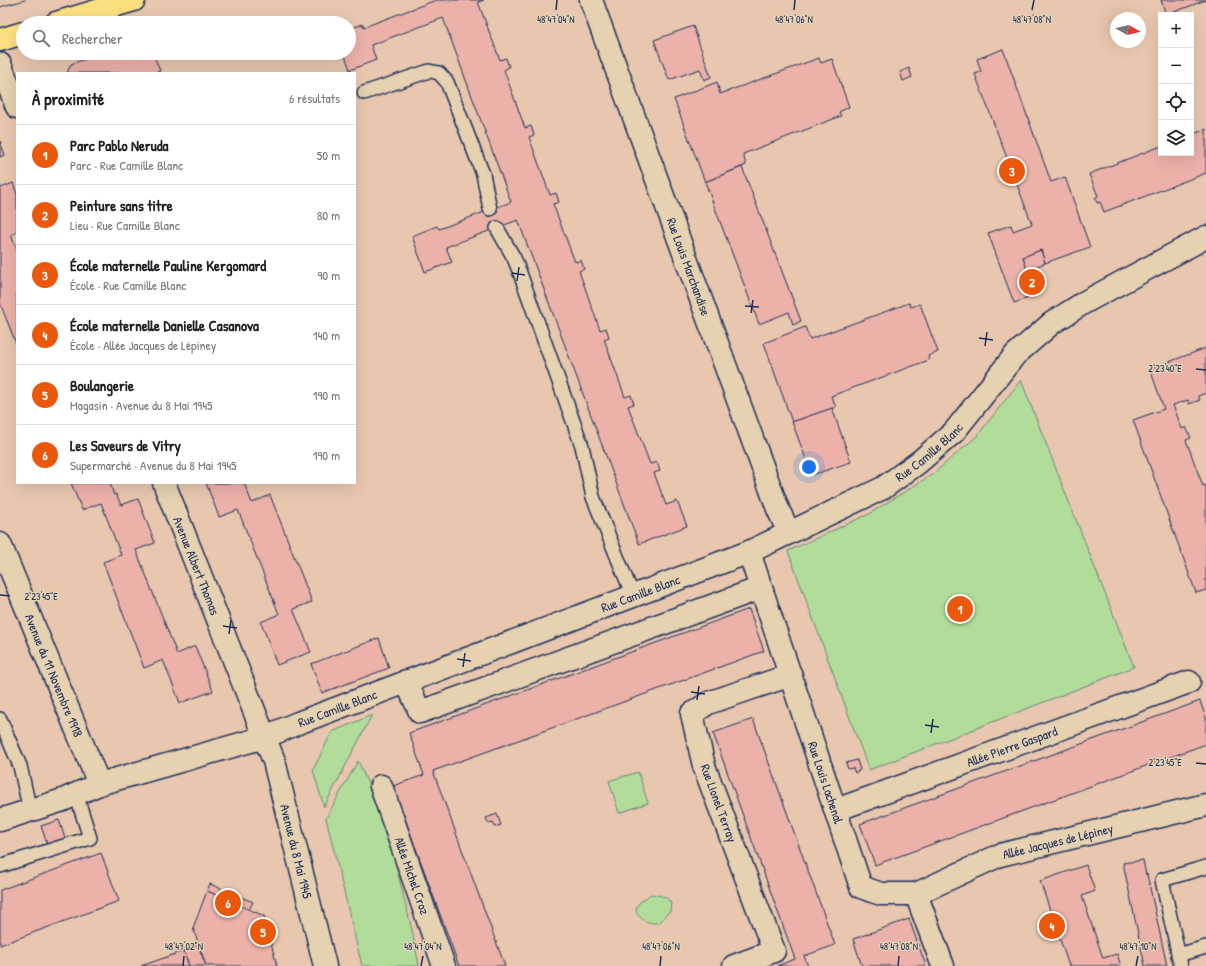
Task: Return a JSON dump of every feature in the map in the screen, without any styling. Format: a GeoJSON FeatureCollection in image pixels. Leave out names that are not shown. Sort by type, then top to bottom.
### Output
{"type":"FeatureCollection","features":[{"type":"Feature","properties":{"kind":"main road"},"geometry":{"type":"LineString","coordinates":[[80,16],[134,0]]}},
{"type":"Feature","properties":{"kind":"main road"},"geometry":{"type":"LineString","coordinates":[[0,40],[16,35]]}},
{"type":"Feature","properties":{"kind":"street","name":"Rue Louis Marchandise"},"geometry":{"type":"LineString","coordinates":[[591,0],[778,509],[789,532]]}},
{"type":"Feature","properties":{"kind":"street"},"geometry":{"type":"LineString","coordinates":[[0,64],[16,104]]}},
{"type":"Feature","properties":{"kind":"street","name":"Rue Camille Blanc"},"geometry":{"type":"LineString","coordinates":[[0,820],[30,811],[99,784],[265,737],[298,723],[749,552],[883,488],[919,462],[954,432],[1015,355],[1052,324],[1085,302],[1206,237]]}},
{"type":"Feature","properties":{"kind":"street","name":"Avenue Albert Thomas"},"geometry":{"type":"LineString","coordinates":[[164,484],[265,737]]}},
{"type":"Feature","properties":{"kind":"street","name":"Avenue du 11 Novembre 1918"},"geometry":{"type":"LineString","coordinates":[[0,544],[99,784]]}},
{"type":"Feature","properties":{"kind":"street","name":"Rue Louis Lachenal"},"geometry":{"type":"LineString","coordinates":[[749,552],[861,887],[881,894],[916,894]]}},
{"type":"Feature","properties":{"kind":"street"},"geometry":{"type":"LineString","coordinates":[[406,682],[420,712],[761,588]]}},
{"type":"Feature","properties":{"kind":"street","name":"Rue Lionel Terray"},"geometry":{"type":"LineString","coordinates":[[734,966],[774,951],[704,766],[692,714],[708,703],[790,675]]}},
{"type":"Feature","properties":{"kind":"street","name":"Allée Pierre Gaspard"},"geometry":{"type":"LineString","coordinates":[[836,810],[1189,682]]}},
{"type":"Feature","properties":{"kind":"street","name":"Avenue du 8 Mai 1945"},"geometry":{"type":"LineString","coordinates":[[265,737],[274,761],[325,966]]}},
{"type":"Feature","properties":{"kind":"street","name":"Allée Michel Croz"},"geometry":{"type":"LineString","coordinates":[[382,786],[444,966]]}},
{"type":"Feature","properties":{"kind":"street","name":"Allée Jacques de Lépiney"},"geometry":{"type":"LineString","coordinates":[[916,894],[1000,855],[1206,805]]}},
{"type":"Feature","properties":{"kind":"street"},"geometry":{"type":"LineString","coordinates":[[916,894],[943,966]]}},
{"type":"Feature","properties":{"kind":"lane"},"geometry":{"type":"LineString","coordinates":[[364,93],[429,71],[439,73],[447,82],[483,174],[490,210]]}},
{"type":"Feature","properties":{"kind":"lane"},"geometry":{"type":"LineString","coordinates":[[497,228],[514,258],[520,273],[582,446],[593,497],[634,596]]}},
{"type":"Feature","properties":{"kind":"lane"},"geometry":{"type":"LineString","coordinates":[[0,719],[20,766],[30,811]]}},
{"type":"Feature","properties":{"kind":"lane"},"geometry":{"type":"LineString","coordinates":[[0,866],[90,838],[76,794]]}},
{"type":"Feature","properties":{"kind":"lane"},"geometry":{"type":"LineString","coordinates":[[1206,867],[1162,880],[1180,960],[1206,948]]}},
{"type":"Feature","properties":{"kind":"green space"},"geometry":{"type":"Polygon","coordinates":[[[1021,380],[1134,667],[869,770],[788,551],[869,514],[933,474],[977,436],[1021,380]]]}},
{"type":"Feature","properties":{"kind":"green space"},"geometry":{"type":"Polygon","coordinates":[[[372,715],[324,807],[313,770],[332,732],[372,715]]]}},
{"type":"Feature","properties":{"kind":"green space"},"geometry":{"type":"Polygon","coordinates":[[[358,761],[385,822],[412,930],[419,966],[362,966],[326,818],[358,761]]]}},
{"type":"Feature","properties":{"kind":"green space"},"geometry":{"type":"Polygon","coordinates":[[[638,772],[648,803],[619,813],[609,781],[638,772]]]}},
{"type":"Feature","properties":{"kind":"green space"},"geometry":{"type":"Polygon","coordinates":[[[652,894],[666,897],[671,903],[670,912],[662,921],[657,923],[643,920],[639,916],[636,908],[641,901],[652,894]]]}},
{"type":"Feature","properties":{"kind":"building"},"geometry":{"type":"Polygon","coordinates":[[[436,0],[484,0],[478,2],[500,60],[506,58],[509,67],[504,70],[525,128],[531,126],[534,135],[529,137],[550,195],[556,193],[559,202],[553,204],[575,262],[581,260],[584,269],[579,271],[600,330],[606,328],[609,337],[604,339],[625,397],[631,395],[634,404],[628,406],[650,464],[657,462],[660,471],[654,473],[666,505],[677,501],[687,526],[639,544],[518,220],[446,247],[452,262],[425,272],[412,236],[437,226],[439,229],[511,202],[443,18],[371,45],[376,60],[350,70],[346,60],[356,60],[356,26],[363,24],[364,27],[436,0]]]}},
{"type":"Feature","properties":{"kind":"building"},"geometry":{"type":"Polygon","coordinates":[[[1161,0],[1206,0],[1174,12],[1165,12],[1161,0]]]}},
{"type":"Feature","properties":{"kind":"building"},"geometry":{"type":"Polygon","coordinates":[[[693,26],[711,77],[704,80],[700,69],[669,80],[654,40],[693,26]]]}},
{"type":"Feature","properties":{"kind":"building"},"geometry":{"type":"Polygon","coordinates":[[[1003,49],[1051,182],[1065,177],[1090,247],[1045,263],[1041,250],[1023,257],[1037,295],[1014,303],[988,233],[1011,225],[1013,231],[1032,224],[975,74],[981,72],[977,59],[1003,49]]]}},
{"type":"Feature","properties":{"kind":"building"},"geometry":{"type":"Polygon","coordinates":[[[819,58],[821,63],[832,59],[849,107],[839,112],[841,116],[743,154],[746,165],[705,182],[674,99],[717,82],[720,94],[819,58]]]}},
{"type":"Feature","properties":{"kind":"building"},"geometry":{"type":"Polygon","coordinates":[[[82,60],[156,60],[160,71],[67,72],[71,64],[82,60]]]}},
{"type":"Feature","properties":{"kind":"building"},"geometry":{"type":"Polygon","coordinates":[[[909,68],[912,77],[903,81],[900,72],[909,68]]]}},
{"type":"Feature","properties":{"kind":"building"},"geometry":{"type":"Polygon","coordinates":[[[1206,129],[1206,173],[1104,212],[1100,202],[1097,203],[1095,198],[1098,196],[1089,174],[1158,147],[1158,156],[1194,156],[1194,134],[1206,129]]]}},
{"type":"Feature","properties":{"kind":"building"},"geometry":{"type":"Polygon","coordinates":[[[0,141],[5,155],[0,157],[0,141]]]}},
{"type":"Feature","properties":{"kind":"building"},"geometry":{"type":"Polygon","coordinates":[[[742,167],[801,321],[793,325],[789,312],[759,324],[705,182],[742,167]]]}},
{"type":"Feature","properties":{"kind":"building"},"geometry":{"type":"Polygon","coordinates":[[[13,183],[16,191],[16,232],[11,235],[16,248],[16,343],[0,303],[0,185],[1,188],[13,183]]]}},
{"type":"Feature","properties":{"kind":"building"},"geometry":{"type":"Polygon","coordinates":[[[1041,250],[1045,263],[1027,270],[1023,257],[1041,250]]]}},
{"type":"Feature","properties":{"kind":"building"},"geometry":{"type":"Polygon","coordinates":[[[909,303],[911,307],[920,304],[938,352],[928,356],[929,360],[831,396],[836,407],[792,422],[764,343],[805,327],[810,339],[909,303]]]}},
{"type":"Feature","properties":{"kind":"building"},"geometry":{"type":"Polygon","coordinates":[[[1206,348],[1206,393],[1198,396],[1200,400],[1189,404],[1188,400],[1173,405],[1182,429],[1186,427],[1191,438],[1186,440],[1203,486],[1206,485],[1206,590],[1196,593],[1133,420],[1164,409],[1150,369],[1206,348]]]}},
{"type":"Feature","properties":{"kind":"building"},"geometry":{"type":"Polygon","coordinates":[[[832,408],[851,462],[812,475],[792,422],[832,408]]]}},
{"type":"Feature","properties":{"kind":"building"},"geometry":{"type":"Polygon","coordinates":[[[71,484],[110,484],[114,495],[116,494],[121,505],[138,499],[155,543],[136,550],[177,654],[195,646],[213,691],[180,703],[163,660],[144,668],[103,562],[121,555],[101,503],[82,510],[71,484]]]}},
{"type":"Feature","properties":{"kind":"building"},"geometry":{"type":"Polygon","coordinates":[[[206,484],[244,484],[252,503],[270,495],[312,602],[293,609],[311,652],[277,665],[261,622],[279,614],[238,510],[219,517],[206,484]]]}},
{"type":"Feature","properties":{"kind":"building"},"geometry":{"type":"Polygon","coordinates":[[[749,609],[764,651],[433,771],[505,966],[459,966],[393,786],[424,775],[409,733],[749,609]]]}},
{"type":"Feature","properties":{"kind":"building"},"geometry":{"type":"Polygon","coordinates":[[[379,638],[389,668],[322,693],[311,664],[379,638]]]}},
{"type":"Feature","properties":{"kind":"building"},"geometry":{"type":"Polygon","coordinates":[[[1200,701],[1206,718],[1206,744],[875,865],[860,824],[1200,701]]]}},
{"type":"Feature","properties":{"kind":"building"},"geometry":{"type":"Polygon","coordinates":[[[753,719],[835,945],[804,956],[808,966],[777,966],[795,959],[713,733],[753,719]]]}},
{"type":"Feature","properties":{"kind":"building"},"geometry":{"type":"Polygon","coordinates":[[[857,760],[860,770],[855,773],[853,768],[848,769],[846,763],[857,760]]]}},
{"type":"Feature","properties":{"kind":"building"},"geometry":{"type":"Polygon","coordinates":[[[497,814],[501,825],[495,827],[493,822],[488,823],[486,818],[497,814]]]}},
{"type":"Feature","properties":{"kind":"building"},"geometry":{"type":"Polygon","coordinates":[[[59,820],[66,841],[48,847],[41,826],[59,820]]]}},
{"type":"Feature","properties":{"kind":"building"},"geometry":{"type":"Polygon","coordinates":[[[101,853],[119,901],[0,945],[0,890],[101,853]]]}},
{"type":"Feature","properties":{"kind":"building"},"geometry":{"type":"Polygon","coordinates":[[[1143,860],[1167,966],[1145,966],[1123,863],[1143,860]]]}},
{"type":"Feature","properties":{"kind":"building"},"geometry":{"type":"Polygon","coordinates":[[[1086,865],[1095,891],[1082,896],[1103,958],[1117,954],[1121,966],[1069,966],[1040,881],[1086,865]]]}},
{"type":"Feature","properties":{"kind":"building"},"geometry":{"type":"Polygon","coordinates":[[[210,884],[253,902],[249,910],[207,891],[210,884]]]}},
{"type":"Feature","properties":{"kind":"building"},"geometry":{"type":"Polygon","coordinates":[[[207,891],[264,916],[277,966],[206,966],[193,928],[207,891]]]}},
{"type":"Feature","properties":{"kind":"building"},"geometry":{"type":"Polygon","coordinates":[[[909,919],[926,966],[862,966],[853,939],[909,919]]]}},
{"type":"Feature","properties":{"kind":"building"},"geometry":{"type":"Polygon","coordinates":[[[198,945],[206,966],[189,966],[184,951],[198,945]]]}},
{"type":"Feature","properties":{"kind":"building"},"geometry":{"type":"Polygon","coordinates":[[[184,951],[189,966],[141,966],[184,951]]]}},
{"type":"Feature","properties":{"kind":"tram line"},"geometry":{"type":"LineString","coordinates":[[0,7],[25,0]]}},
{"type":"Feature","properties":{"kind":"place","name":"École maternelle Pauline Kergomard"},"geometry":{"type":"Point","coordinates":[1012,171]}},
{"type":"Feature","properties":{"kind":"place","name":"Peinture sans titre"},"geometry":{"type":"Point","coordinates":[1032,282]}},
{"type":"Feature","properties":{"kind":"place","name":"Parc Pablo Neruda"},"geometry":{"type":"Point","coordinates":[960,609]}},
{"type":"Feature","properties":{"kind":"place","name":"Les Saveurs de Vitry"},"geometry":{"type":"Point","coordinates":[228,903]}},
{"type":"Feature","properties":{"kind":"place","name":"École maternelle Danielle Casanova"},"geometry":{"type":"Point","coordinates":[1052,926]}},
{"type":"Feature","properties":{"kind":"place","name":"Boulangerie"},"geometry":{"type":"Point","coordinates":[263,932]}}]}
